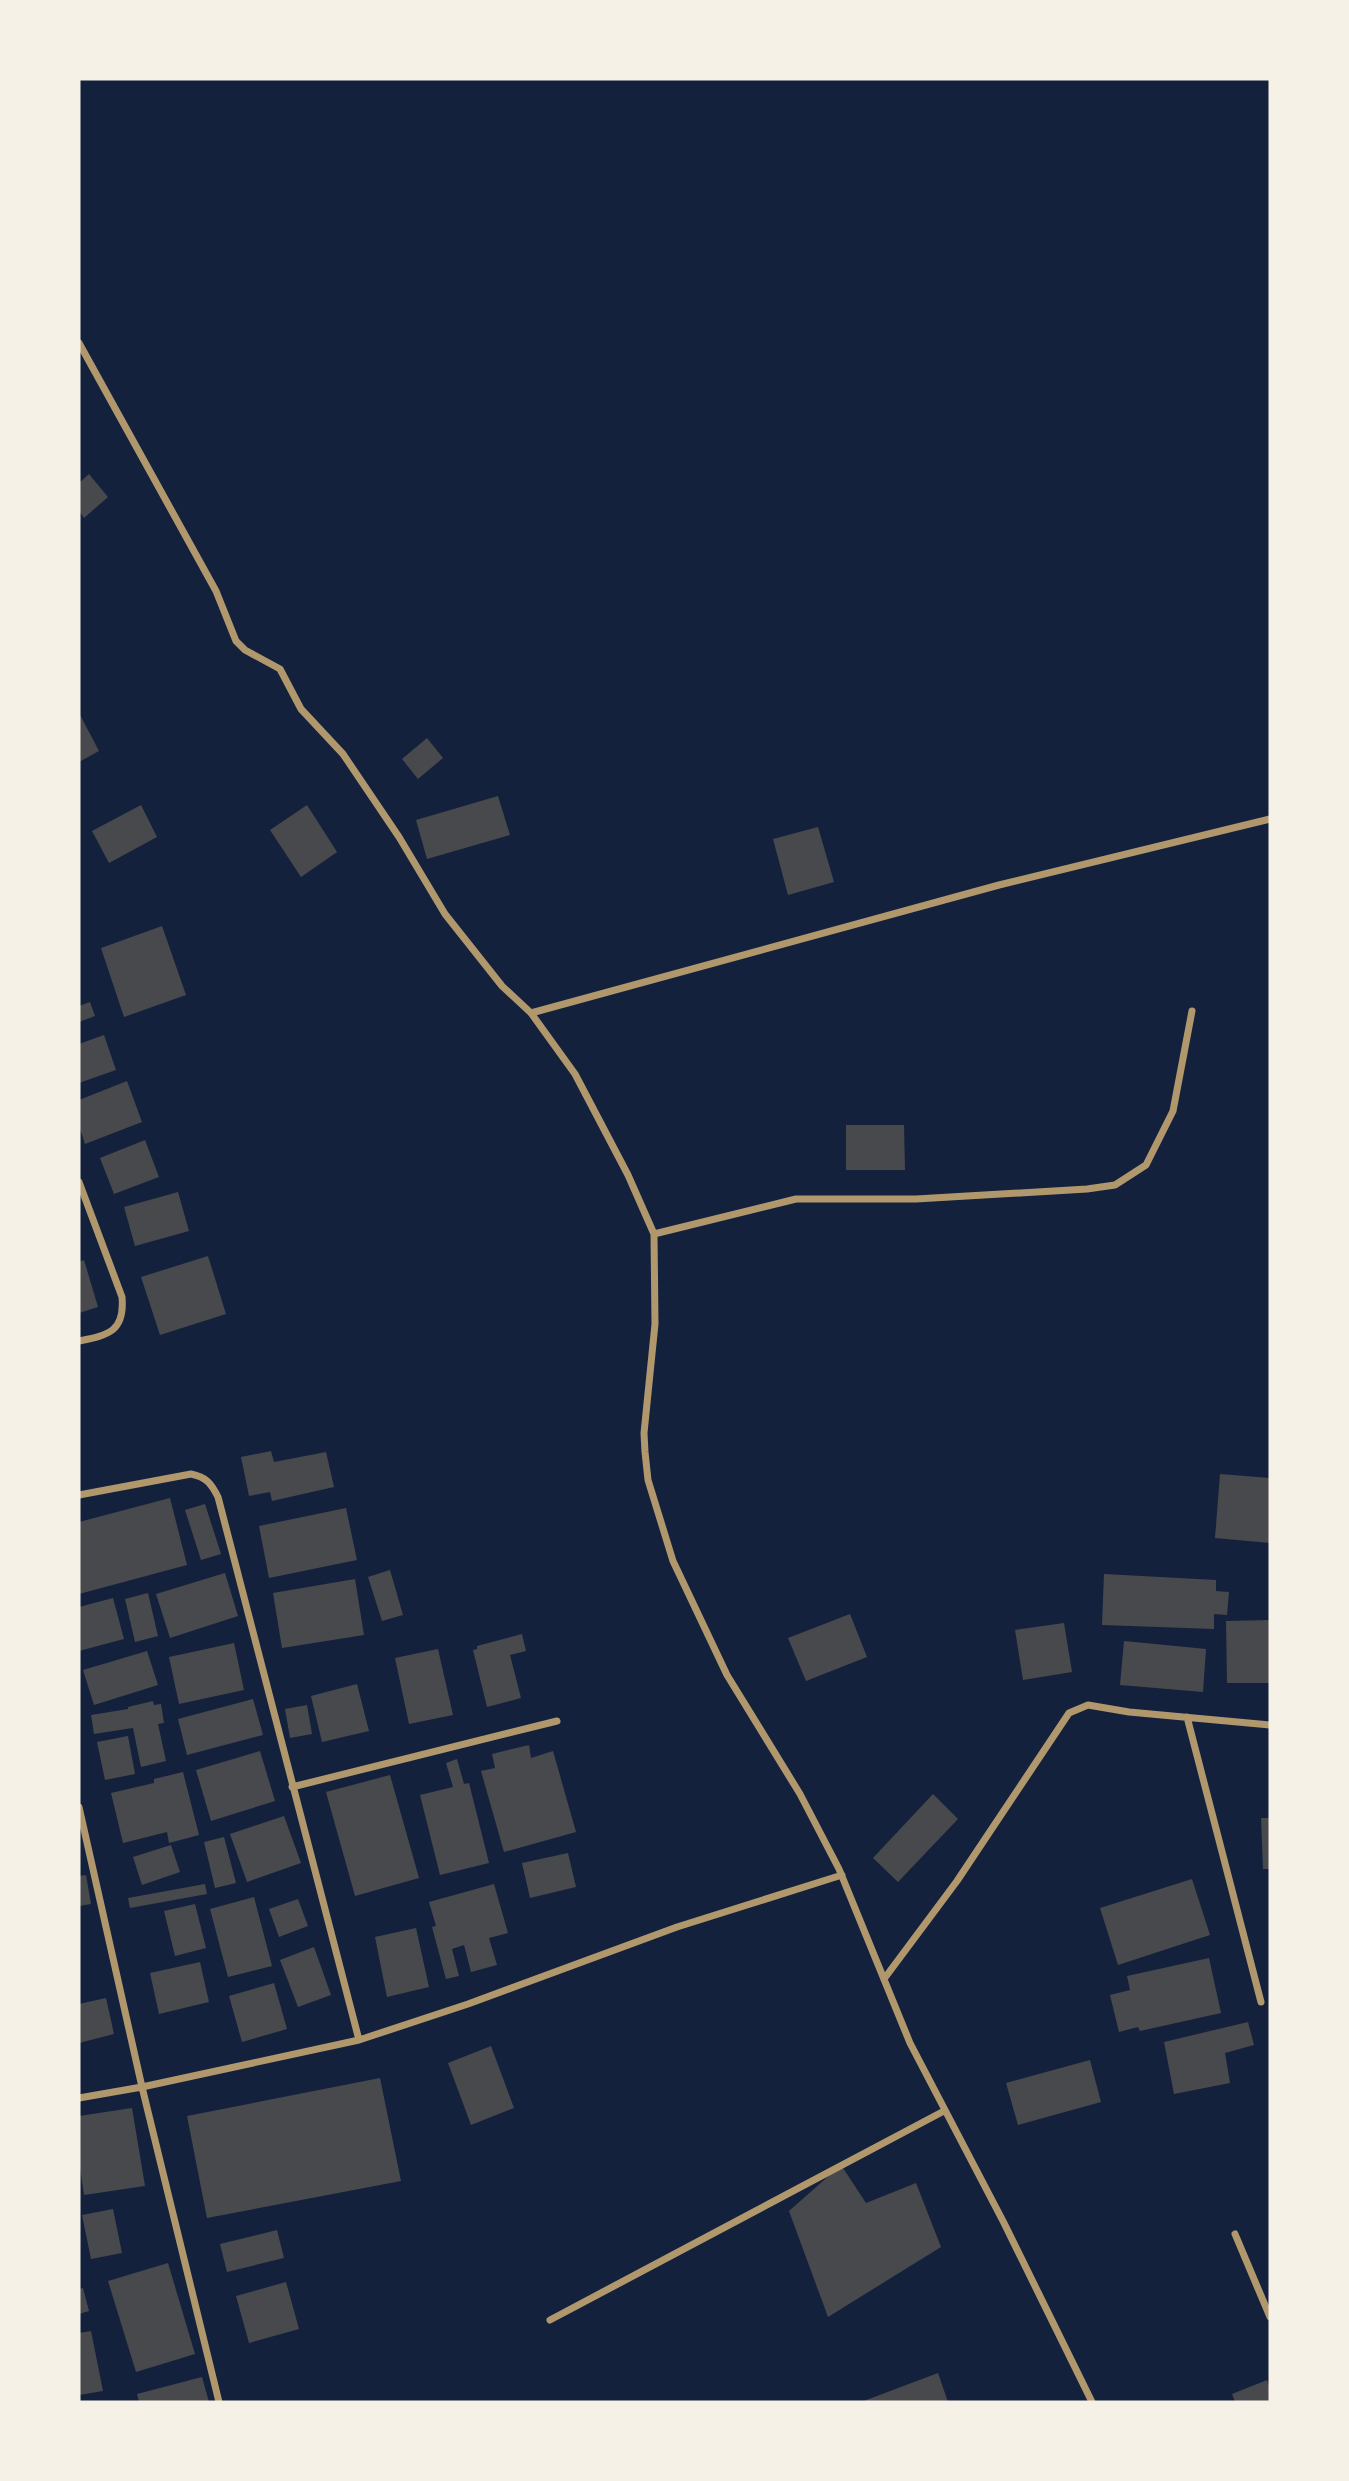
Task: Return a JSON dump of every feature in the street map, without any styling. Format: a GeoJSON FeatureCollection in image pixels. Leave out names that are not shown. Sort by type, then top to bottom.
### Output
{"type":"FeatureCollection","features":[{"type":"Feature","properties":{"kind":"street"},"geometry":{"type":"LineString","coordinates":[[79,343],[216,591],[236,641],[245,650],[280,669],[301,709],[350,765],[445,914],[502,986],[531,1013],[575,1074],[628,1175],[654,1234],[655,1325],[644,1433],[648,1480],[673,1561],[727,1675],[800,1794],[842,1875],[910,2043],[1004,2222],[1092,2402]]}},
{"type":"Feature","properties":{"kind":"street"},"geometry":{"type":"LineString","coordinates":[[531,1013],[999,885],[1270,819]]}},
{"type":"Feature","properties":{"kind":"street"},"geometry":{"type":"LineString","coordinates":[[654,1234],[796,1199],[916,1199],[1115,1185],[1146,1165],[1173,1111],[1192,1011]]}},
{"type":"Feature","properties":{"kind":"street"},"geometry":{"type":"LineString","coordinates":[[79,1182],[122,1297],[123,1311],[119,1325],[106,1335],[79,1341]]}},
{"type":"Feature","properties":{"kind":"street"},"geometry":{"type":"LineString","coordinates":[[79,1495],[191,1474],[201,1476],[211,1483],[218,1497],[359,2040]]}},
{"type":"Feature","properties":{"kind":"street"},"geometry":{"type":"LineString","coordinates":[[884,1979],[957,1881],[1069,1713],[1088,1705],[1129,1712],[1270,1725]]}},
{"type":"Feature","properties":{"kind":"street"},"geometry":{"type":"LineString","coordinates":[[1187,1717],[1261,2002]]}},
{"type":"Feature","properties":{"kind":"street"},"geometry":{"type":"LineString","coordinates":[[292,1787],[556,1721]]}},
{"type":"Feature","properties":{"kind":"street"},"geometry":{"type":"LineString","coordinates":[[79,1807],[142,2087],[219,2402]]}},
{"type":"Feature","properties":{"kind":"street"},"geometry":{"type":"LineString","coordinates":[[79,2098],[359,2040],[468,2004],[677,1927],[842,1875]]}},
{"type":"Feature","properties":{"kind":"street"},"geometry":{"type":"LineString","coordinates":[[550,2320],[944,2110]]}},
{"type":"Feature","properties":{"kind":"street"},"geometry":{"type":"LineString","coordinates":[[1236,2234],[1270,2317]]}},
{"type":"Feature","properties":{"kind":"building"},"geometry":{"type":"Polygon","coordinates":[[[89,474],[108,497],[84,518],[79,511],[79,483],[89,474]]]}},
{"type":"Feature","properties":{"kind":"building"},"geometry":{"type":"Polygon","coordinates":[[[79,713],[99,751],[79,762],[79,713]]]}},
{"type":"Feature","properties":{"kind":"building"},"geometry":{"type":"Polygon","coordinates":[[[427,738],[443,758],[418,779],[402,759],[427,738]]]}},
{"type":"Feature","properties":{"kind":"building"},"geometry":{"type":"Polygon","coordinates":[[[498,796],[510,835],[427,859],[416,820],[498,796]]]}},
{"type":"Feature","properties":{"kind":"building"},"geometry":{"type":"Polygon","coordinates":[[[141,805],[157,837],[109,863],[92,831],[141,805]]]}},
{"type":"Feature","properties":{"kind":"building"},"geometry":{"type":"Polygon","coordinates":[[[307,805],[337,852],[301,877],[270,830],[307,805]]]}},
{"type":"Feature","properties":{"kind":"building"},"geometry":{"type":"Polygon","coordinates":[[[818,827],[834,882],[788,895],[773,839],[818,827]]]}},
{"type":"Feature","properties":{"kind":"building"},"geometry":{"type":"Polygon","coordinates":[[[162,926],[186,995],[124,1017],[101,948],[162,926]]]}},
{"type":"Feature","properties":{"kind":"building"},"geometry":{"type":"Polygon","coordinates":[[[90,1002],[95,1016],[79,1022],[79,1006],[90,1002]]]}},
{"type":"Feature","properties":{"kind":"building"},"geometry":{"type":"Polygon","coordinates":[[[104,1035],[116,1070],[79,1083],[79,1044],[104,1035]]]}},
{"type":"Feature","properties":{"kind":"building"},"geometry":{"type":"Polygon","coordinates":[[[127,1081],[142,1122],[85,1144],[79,1126],[79,1100],[127,1081]]]}},
{"type":"Feature","properties":{"kind":"building"},"geometry":{"type":"Polygon","coordinates":[[[846,1125],[904,1125],[905,1170],[846,1170],[846,1125]]]}},
{"type":"Feature","properties":{"kind":"building"},"geometry":{"type":"Polygon","coordinates":[[[145,1140],[159,1177],[114,1194],[100,1158],[145,1140]]]}},
{"type":"Feature","properties":{"kind":"building"},"geometry":{"type":"Polygon","coordinates":[[[178,1192],[189,1231],[135,1246],[124,1207],[178,1192]]]}},
{"type":"Feature","properties":{"kind":"building"},"geometry":{"type":"Polygon","coordinates":[[[208,1256],[226,1314],[160,1335],[141,1277],[208,1256]]]}},
{"type":"Feature","properties":{"kind":"building"},"geometry":{"type":"Polygon","coordinates":[[[84,1260],[98,1307],[79,1313],[79,1262],[84,1260]]]}},
{"type":"Feature","properties":{"kind":"building"},"geometry":{"type":"Polygon","coordinates":[[[271,1451],[274,1462],[326,1452],[334,1487],[272,1501],[270,1492],[249,1496],[241,1457],[271,1451]]]}},
{"type":"Feature","properties":{"kind":"building"},"geometry":{"type":"Polygon","coordinates":[[[1220,1474],[1270,1478],[1270,1543],[1215,1538],[1220,1474]]]}},
{"type":"Feature","properties":{"kind":"building"},"geometry":{"type":"Polygon","coordinates":[[[170,1498],[187,1565],[79,1594],[79,1522],[170,1498]]]}},
{"type":"Feature","properties":{"kind":"building"},"geometry":{"type":"Polygon","coordinates":[[[205,1504],[221,1554],[201,1560],[185,1510],[205,1504]]]}},
{"type":"Feature","properties":{"kind":"building"},"geometry":{"type":"Polygon","coordinates":[[[346,1508],[357,1560],[269,1578],[259,1526],[346,1508]]]}},
{"type":"Feature","properties":{"kind":"building"},"geometry":{"type":"Polygon","coordinates":[[[390,1570],[403,1615],[382,1621],[368,1577],[390,1570]]]}},
{"type":"Feature","properties":{"kind":"building"},"geometry":{"type":"Polygon","coordinates":[[[225,1573],[238,1616],[170,1638],[156,1594],[225,1573]]]}},
{"type":"Feature","properties":{"kind":"building"},"geometry":{"type":"Polygon","coordinates":[[[1104,1574],[1216,1580],[1216,1591],[1229,1592],[1227,1615],[1214,1614],[1214,1629],[1102,1625],[1104,1574]]]}},
{"type":"Feature","properties":{"kind":"building"},"geometry":{"type":"Polygon","coordinates":[[[355,1579],[364,1635],[282,1648],[273,1593],[355,1579]]]}},
{"type":"Feature","properties":{"kind":"building"},"geometry":{"type":"Polygon","coordinates":[[[148,1593],[158,1636],[135,1642],[125,1599],[148,1593]]]}},
{"type":"Feature","properties":{"kind":"building"},"geometry":{"type":"Polygon","coordinates":[[[113,1598],[124,1639],[79,1651],[79,1607],[113,1598]]]}},
{"type":"Feature","properties":{"kind":"building"},"geometry":{"type":"Polygon","coordinates":[[[850,1614],[867,1657],[806,1681],[788,1638],[850,1614]]]}},
{"type":"Feature","properties":{"kind":"building"},"geometry":{"type":"Polygon","coordinates":[[[1270,1620],[1270,1683],[1227,1683],[1226,1621],[1270,1620]]]}},
{"type":"Feature","properties":{"kind":"building"},"geometry":{"type":"Polygon","coordinates":[[[1064,1623],[1072,1672],[1023,1680],[1015,1630],[1064,1623]]]}},
{"type":"Feature","properties":{"kind":"building"},"geometry":{"type":"Polygon","coordinates":[[[522,1634],[526,1651],[510,1655],[521,1698],[487,1707],[473,1650],[477,1649],[477,1646],[522,1634]]]}},
{"type":"Feature","properties":{"kind":"building"},"geometry":{"type":"Polygon","coordinates":[[[1124,1641],[1206,1649],[1203,1692],[1120,1685],[1124,1641]]]}},
{"type":"Feature","properties":{"kind":"building"},"geometry":{"type":"Polygon","coordinates":[[[234,1643],[244,1690],[179,1704],[169,1657],[234,1643]]]}},
{"type":"Feature","properties":{"kind":"building"},"geometry":{"type":"Polygon","coordinates":[[[438,1649],[453,1715],[409,1724],[395,1658],[438,1649]]]}},
{"type":"Feature","properties":{"kind":"building"},"geometry":{"type":"Polygon","coordinates":[[[147,1651],[158,1685],[94,1705],[83,1670],[147,1651]]]}},
{"type":"Feature","properties":{"kind":"building"},"geometry":{"type":"Polygon","coordinates":[[[357,1684],[369,1731],[322,1742],[311,1696],[357,1684]]]}},
{"type":"Feature","properties":{"kind":"building"},"geometry":{"type":"Polygon","coordinates":[[[253,1699],[263,1735],[187,1755],[178,1719],[253,1699]]]}},
{"type":"Feature","properties":{"kind":"building"},"geometry":{"type":"Polygon","coordinates":[[[153,1701],[154,1705],[161,1704],[164,1723],[158,1724],[166,1761],[141,1767],[133,1728],[94,1734],[91,1715],[128,1709],[153,1701]]]}},
{"type":"Feature","properties":{"kind":"building"},"geometry":{"type":"Polygon","coordinates":[[[307,1705],[312,1734],[290,1738],[285,1709],[307,1705]]]}},
{"type":"Feature","properties":{"kind":"building"},"geometry":{"type":"Polygon","coordinates":[[[128,1736],[135,1774],[105,1780],[97,1742],[128,1736]]]}},
{"type":"Feature","properties":{"kind":"building"},"geometry":{"type":"Polygon","coordinates":[[[529,1745],[531,1758],[553,1751],[576,1832],[504,1852],[481,1771],[495,1768],[492,1754],[529,1745]]]}},
{"type":"Feature","properties":{"kind":"building"},"geometry":{"type":"Polygon","coordinates":[[[260,1751],[275,1801],[211,1821],[196,1770],[260,1751]]]}},
{"type":"Feature","properties":{"kind":"building"},"geometry":{"type":"Polygon","coordinates":[[[457,1759],[464,1784],[469,1783],[489,1863],[440,1875],[420,1795],[453,1787],[446,1763],[457,1759]]]}},
{"type":"Feature","properties":{"kind":"building"},"geometry":{"type":"Polygon","coordinates":[[[183,1772],[199,1835],[169,1843],[167,1832],[123,1843],[111,1793],[154,1783],[154,1779],[183,1772]]]}},
{"type":"Feature","properties":{"kind":"building"},"geometry":{"type":"Polygon","coordinates":[[[390,1775],[419,1878],[355,1896],[326,1792],[390,1775]]]}},
{"type":"Feature","properties":{"kind":"building"},"geometry":{"type":"Polygon","coordinates":[[[933,1794],[958,1819],[898,1882],[873,1858],[933,1794]]]}},
{"type":"Feature","properties":{"kind":"building"},"geometry":{"type":"Polygon","coordinates":[[[284,1816],[301,1863],[247,1882],[230,1834],[284,1816]]]}},
{"type":"Feature","properties":{"kind":"building"},"geometry":{"type":"Polygon","coordinates":[[[1261,1818],[1270,1818],[1270,1869],[1263,1869],[1261,1818]]]}},
{"type":"Feature","properties":{"kind":"building"},"geometry":{"type":"Polygon","coordinates":[[[224,1837],[236,1883],[215,1888],[204,1842],[224,1837]]]}},
{"type":"Feature","properties":{"kind":"building"},"geometry":{"type":"Polygon","coordinates":[[[171,1845],[180,1872],[142,1885],[133,1857],[171,1845]]]}},
{"type":"Feature","properties":{"kind":"building"},"geometry":{"type":"Polygon","coordinates":[[[568,1853],[576,1887],[530,1898],[522,1863],[568,1853]]]}},
{"type":"Feature","properties":{"kind":"building"},"geometry":{"type":"Polygon","coordinates":[[[86,1875],[91,1904],[79,1906],[79,1876],[86,1875]]]}},
{"type":"Feature","properties":{"kind":"building"},"geometry":{"type":"Polygon","coordinates":[[[1192,1879],[1210,1935],[1118,1965],[1100,1908],[1192,1879]]]}},
{"type":"Feature","properties":{"kind":"building"},"geometry":{"type":"Polygon","coordinates":[[[205,1884],[207,1894],[130,1908],[128,1898],[205,1884]]]}},
{"type":"Feature","properties":{"kind":"building"},"geometry":{"type":"Polygon","coordinates":[[[494,1884],[508,1933],[489,1938],[497,1965],[471,1972],[464,1945],[452,1949],[459,1976],[446,1979],[432,1927],[436,1926],[429,1902],[494,1884]]]}},
{"type":"Feature","properties":{"kind":"building"},"geometry":{"type":"Polygon","coordinates":[[[254,1897],[272,1966],[228,1977],[210,1909],[254,1897]]]}},
{"type":"Feature","properties":{"kind":"building"},"geometry":{"type":"Polygon","coordinates":[[[298,1899],[308,1926],[279,1937],[269,1909],[298,1899]]]}},
{"type":"Feature","properties":{"kind":"building"},"geometry":{"type":"Polygon","coordinates":[[[195,1904],[206,1948],[175,1956],[164,1911],[195,1904]]]}},
{"type":"Feature","properties":{"kind":"building"},"geometry":{"type":"Polygon","coordinates":[[[416,1928],[429,1987],[387,1997],[375,1937],[416,1928]]]}},
{"type":"Feature","properties":{"kind":"building"},"geometry":{"type":"Polygon","coordinates":[[[314,1947],[331,1995],[298,2007],[280,1960],[314,1947]]]}},
{"type":"Feature","properties":{"kind":"building"},"geometry":{"type":"Polygon","coordinates":[[[1209,1958],[1221,2013],[1140,2031],[1138,2027],[1119,2032],[1110,1995],[1130,1990],[1127,1976],[1209,1958]]]}},
{"type":"Feature","properties":{"kind":"building"},"geometry":{"type":"Polygon","coordinates":[[[200,1962],[209,2002],[159,2014],[150,1973],[200,1962]]]}},
{"type":"Feature","properties":{"kind":"building"},"geometry":{"type":"Polygon","coordinates":[[[274,1983],[287,2029],[242,2042],[229,1996],[274,1983]]]}},
{"type":"Feature","properties":{"kind":"building"},"geometry":{"type":"Polygon","coordinates":[[[106,1998],[114,2034],[79,2043],[79,2004],[106,1998]]]}},
{"type":"Feature","properties":{"kind":"building"},"geometry":{"type":"Polygon","coordinates":[[[1248,2022],[1254,2045],[1225,2053],[1230,2083],[1174,2094],[1164,2042],[1248,2022]]]}},
{"type":"Feature","properties":{"kind":"building"},"geometry":{"type":"Polygon","coordinates":[[[491,2046],[514,2108],[471,2125],[448,2063],[491,2046]]]}},
{"type":"Feature","properties":{"kind":"building"},"geometry":{"type":"Polygon","coordinates":[[[1090,2060],[1101,2102],[1018,2125],[1006,2083],[1090,2060]]]}},
{"type":"Feature","properties":{"kind":"building"},"geometry":{"type":"Polygon","coordinates":[[[380,2078],[401,2181],[207,2218],[187,2116],[380,2078]]]}},
{"type":"Feature","properties":{"kind":"building"},"geometry":{"type":"Polygon","coordinates":[[[132,2108],[145,2186],[84,2195],[79,2161],[79,2116],[132,2108]]]}},
{"type":"Feature","properties":{"kind":"building"},"geometry":{"type":"Polygon","coordinates":[[[841,2165],[866,2203],[916,2183],[941,2247],[828,2317],[789,2211],[841,2165]]]}},
{"type":"Feature","properties":{"kind":"building"},"geometry":{"type":"Polygon","coordinates":[[[113,2209],[122,2253],[91,2259],[82,2215],[113,2209]]]}},
{"type":"Feature","properties":{"kind":"building"},"geometry":{"type":"Polygon","coordinates":[[[277,2230],[284,2258],[227,2272],[220,2244],[277,2230]]]}},
{"type":"Feature","properties":{"kind":"building"},"geometry":{"type":"Polygon","coordinates":[[[168,2263],[195,2354],[136,2372],[108,2281],[168,2263]]]}},
{"type":"Feature","properties":{"kind":"building"},"geometry":{"type":"Polygon","coordinates":[[[286,2282],[299,2329],[249,2343],[236,2296],[286,2282]]]}},
{"type":"Feature","properties":{"kind":"building"},"geometry":{"type":"Polygon","coordinates":[[[83,2288],[89,2311],[79,2314],[79,2289],[83,2288]]]}},
{"type":"Feature","properties":{"kind":"building"},"geometry":{"type":"Polygon","coordinates":[[[91,2331],[103,2391],[79,2395],[79,2333],[91,2331]]]}},
{"type":"Feature","properties":{"kind":"building"},"geometry":{"type":"Polygon","coordinates":[[[938,2373],[948,2402],[861,2402],[938,2373]]]}},
{"type":"Feature","properties":{"kind":"building"},"geometry":{"type":"Polygon","coordinates":[[[202,2377],[209,2402],[139,2402],[137,2394],[202,2377]]]}},
{"type":"Feature","properties":{"kind":"building"},"geometry":{"type":"Polygon","coordinates":[[[1267,2380],[1270,2402],[1235,2402],[1232,2394],[1267,2380]]]}}]}
